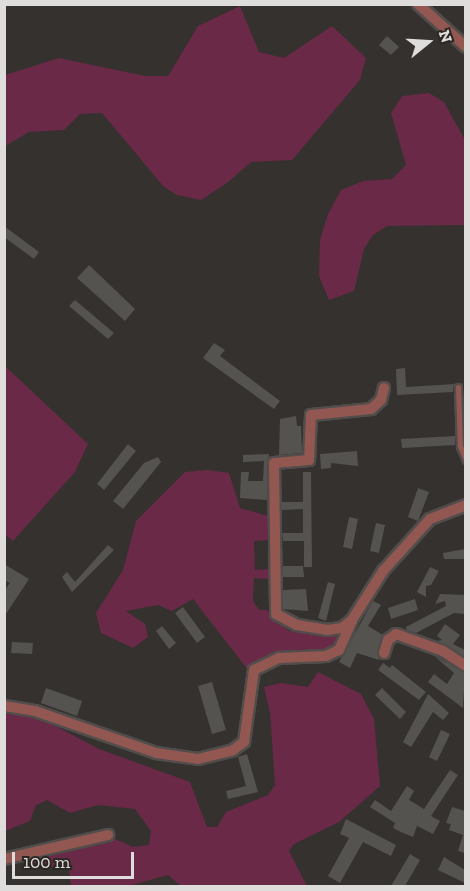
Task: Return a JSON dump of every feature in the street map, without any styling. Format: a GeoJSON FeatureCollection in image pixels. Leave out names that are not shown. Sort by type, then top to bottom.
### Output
{"type":"FeatureCollection","features":[{"type":"Feature","properties":{"kind":"street"},"geometry":{"type":"LineString","coordinates":[[418,4],[465,47]]}},
{"type":"Feature","properties":{"kind":"street"},"geometry":{"type":"LineString","coordinates":[[352,621],[342,628],[327,630],[297,625],[276,614],[274,463],[309,460],[311,415],[371,409],[381,400],[384,388]]}},
{"type":"Feature","properties":{"kind":"street"},"geometry":{"type":"LineString","coordinates":[[4,706],[35,711],[156,753],[198,759],[233,750],[244,742],[254,670],[279,658],[326,656],[339,650],[352,621],[383,571],[430,519],[465,505]]}},
{"type":"Feature","properties":{"kind":"street"},"geometry":{"type":"LineString","coordinates":[[384,653],[388,640],[396,634],[443,651],[465,666]]}},
{"type":"Feature","properties":{"kind":"street"},"geometry":{"type":"LineString","coordinates":[[4,859],[108,835]]}},
{"type":"Feature","properties":{"kind":"lane"},"geometry":{"type":"LineString","coordinates":[[458,387],[460,446],[465,460]]}},
{"type":"Feature","properties":{"kind":"shaded area"},"geometry":{"type":"Polygon","coordinates":[[[240,6],[259,52],[284,58],[332,26],[366,58],[360,80],[292,160],[251,162],[227,183],[201,200],[177,195],[164,187],[102,113],[80,114],[64,130],[29,132],[5,146],[5,75],[59,58],[145,76],[168,76],[198,26],[240,6]]]}},
{"type":"Feature","properties":{"kind":"shaded area"},"geometry":{"type":"Polygon","coordinates":[[[429,93],[444,102],[465,140],[465,225],[387,226],[373,235],[364,249],[354,291],[329,300],[319,276],[320,240],[328,214],[341,190],[363,181],[392,179],[406,165],[391,113],[402,96],[429,93]]]}},
{"type":"Feature","properties":{"kind":"shaded area"},"geometry":{"type":"Polygon","coordinates":[[[5,366],[88,444],[75,472],[13,541],[4,534],[5,366]]]}},
{"type":"Feature","properties":{"kind":"shaded area"},"geometry":{"type":"Polygon","coordinates":[[[208,470],[229,473],[240,508],[268,516],[270,540],[254,541],[255,570],[269,569],[269,579],[254,578],[253,601],[259,610],[267,610],[289,631],[344,634],[338,645],[326,651],[272,655],[248,670],[193,599],[172,611],[158,605],[126,611],[145,624],[148,637],[133,648],[101,633],[96,613],[123,570],[136,521],[185,472],[208,470]]]}},
{"type":"Feature","properties":{"kind":"shaded area"},"geometry":{"type":"Polygon","coordinates":[[[318,672],[361,694],[374,719],[380,786],[339,822],[294,844],[289,851],[307,886],[181,886],[168,875],[128,886],[71,886],[69,870],[28,862],[36,856],[96,840],[115,839],[133,847],[149,845],[151,831],[135,809],[98,805],[70,813],[47,800],[36,805],[30,821],[5,831],[5,712],[35,715],[99,749],[190,782],[207,827],[217,827],[226,812],[268,795],[275,785],[270,713],[264,687],[281,683],[308,687],[318,672]]]}},
{"type":"Feature","properties":{"kind":"building"},"geometry":{"type":"Polygon","coordinates":[[[387,36],[399,47],[391,55],[379,45],[387,36]]]}},
{"type":"Feature","properties":{"kind":"building"},"geometry":{"type":"Polygon","coordinates":[[[4,226],[39,252],[34,259],[4,237],[4,226]]]}},
{"type":"Feature","properties":{"kind":"building"},"geometry":{"type":"Polygon","coordinates":[[[89,265],[135,309],[125,321],[77,278],[89,265]]]}},
{"type":"Feature","properties":{"kind":"building"},"geometry":{"type":"Polygon","coordinates":[[[75,300],[114,333],[108,339],[69,306],[75,300]]]}},
{"type":"Feature","properties":{"kind":"building"},"geometry":{"type":"Polygon","coordinates":[[[214,343],[225,350],[220,356],[280,401],[274,409],[203,358],[214,343]]]}},
{"type":"Feature","properties":{"kind":"building"},"geometry":{"type":"Polygon","coordinates":[[[405,368],[406,387],[454,384],[453,392],[397,395],[396,369],[405,368]]]}},
{"type":"Feature","properties":{"kind":"building"},"geometry":{"type":"Polygon","coordinates":[[[296,416],[297,426],[301,426],[302,453],[279,455],[280,419],[296,416]]]}},
{"type":"Feature","properties":{"kind":"building"},"geometry":{"type":"Polygon","coordinates":[[[455,436],[455,445],[402,448],[401,439],[455,436]]]}},
{"type":"Feature","properties":{"kind":"building"},"geometry":{"type":"Polygon","coordinates":[[[128,444],[136,451],[104,490],[97,484],[128,444]]]}},
{"type":"Feature","properties":{"kind":"building"},"geometry":{"type":"Polygon","coordinates":[[[357,451],[358,466],[331,463],[331,468],[321,469],[320,454],[357,451]]]}},
{"type":"Feature","properties":{"kind":"building"},"geometry":{"type":"Polygon","coordinates":[[[269,454],[267,500],[240,498],[241,472],[249,472],[248,481],[263,481],[264,461],[243,462],[243,455],[269,454]]]}},
{"type":"Feature","properties":{"kind":"building"},"geometry":{"type":"Polygon","coordinates":[[[158,457],[161,462],[123,509],[113,501],[144,463],[158,457]]]}},
{"type":"Feature","properties":{"kind":"building"},"geometry":{"type":"Polygon","coordinates":[[[303,472],[311,472],[312,567],[304,567],[304,541],[283,541],[282,533],[303,533],[303,509],[282,510],[282,502],[303,502],[303,472]]]}},
{"type":"Feature","properties":{"kind":"building"},"geometry":{"type":"Polygon","coordinates":[[[418,488],[429,492],[418,521],[408,517],[418,488]]]}},
{"type":"Feature","properties":{"kind":"building"},"geometry":{"type":"Polygon","coordinates":[[[349,517],[358,519],[352,549],[343,547],[349,517]]]}},
{"type":"Feature","properties":{"kind":"building"},"geometry":{"type":"Polygon","coordinates":[[[376,523],[385,525],[379,553],[370,551],[376,523]]]}},
{"type":"Feature","properties":{"kind":"building"},"geometry":{"type":"Polygon","coordinates":[[[108,545],[114,550],[72,592],[62,577],[67,572],[75,582],[108,545]]]}},
{"type":"Feature","properties":{"kind":"building"},"geometry":{"type":"Polygon","coordinates":[[[465,549],[465,559],[444,559],[443,553],[465,549]]]}},
{"type":"Feature","properties":{"kind":"building"},"geometry":{"type":"Polygon","coordinates":[[[4,564],[29,579],[4,617],[4,591],[10,583],[4,580],[4,564]]]}},
{"type":"Feature","properties":{"kind":"building"},"geometry":{"type":"Polygon","coordinates":[[[283,566],[303,566],[304,577],[283,577],[283,566]]]}},
{"type":"Feature","properties":{"kind":"building"},"geometry":{"type":"Polygon","coordinates":[[[430,567],[439,571],[431,585],[426,586],[426,597],[417,592],[430,567]]]}},
{"type":"Feature","properties":{"kind":"building"},"geometry":{"type":"Polygon","coordinates":[[[328,582],[335,584],[326,621],[318,618],[328,582]]]}},
{"type":"Feature","properties":{"kind":"building"},"geometry":{"type":"Polygon","coordinates":[[[306,589],[308,611],[283,609],[283,590],[306,589]]]}},
{"type":"Feature","properties":{"kind":"building"},"geometry":{"type":"Polygon","coordinates":[[[440,594],[465,595],[465,614],[454,613],[416,633],[407,630],[406,627],[446,606],[445,601],[435,604],[440,594]]]}},
{"type":"Feature","properties":{"kind":"building"},"geometry":{"type":"Polygon","coordinates":[[[415,599],[418,610],[391,619],[388,608],[415,599]]]}},
{"type":"Feature","properties":{"kind":"building"},"geometry":{"type":"Polygon","coordinates":[[[373,601],[381,605],[368,626],[383,635],[377,651],[379,660],[357,653],[350,668],[339,662],[373,601]]]}},
{"type":"Feature","properties":{"kind":"building"},"geometry":{"type":"Polygon","coordinates":[[[183,607],[205,637],[197,643],[175,613],[183,607]]]}},
{"type":"Feature","properties":{"kind":"building"},"geometry":{"type":"Polygon","coordinates":[[[445,624],[460,635],[453,644],[465,650],[465,657],[437,641],[442,640],[437,636],[445,624]]]}},
{"type":"Feature","properties":{"kind":"building"},"geometry":{"type":"Polygon","coordinates":[[[162,626],[176,643],[169,649],[156,631],[162,626]]]}},
{"type":"Feature","properties":{"kind":"building"},"geometry":{"type":"Polygon","coordinates":[[[12,642],[33,643],[32,654],[11,653],[12,642]]]}},
{"type":"Feature","properties":{"kind":"building"},"geometry":{"type":"Polygon","coordinates":[[[433,655],[465,673],[463,708],[428,682],[434,674],[447,684],[454,673],[433,655]]]}},
{"type":"Feature","properties":{"kind":"building"},"geometry":{"type":"Polygon","coordinates":[[[383,663],[390,668],[392,665],[426,692],[419,700],[378,670],[383,663]]]}},
{"type":"Feature","properties":{"kind":"building"},"geometry":{"type":"Polygon","coordinates":[[[212,682],[226,730],[212,734],[198,686],[212,682]]]}},
{"type":"Feature","properties":{"kind":"building"},"geometry":{"type":"Polygon","coordinates":[[[46,688],[82,701],[77,716],[41,703],[46,688]]]}},
{"type":"Feature","properties":{"kind":"building"},"geometry":{"type":"Polygon","coordinates":[[[382,688],[406,712],[400,719],[375,695],[382,688]]]}},
{"type":"Feature","properties":{"kind":"building"},"geometry":{"type":"Polygon","coordinates":[[[428,694],[449,713],[443,720],[433,712],[411,747],[403,742],[428,694]]]}},
{"type":"Feature","properties":{"kind":"building"},"geometry":{"type":"Polygon","coordinates":[[[441,730],[450,734],[437,761],[429,757],[441,730]]]}},
{"type":"Feature","properties":{"kind":"building"},"geometry":{"type":"Polygon","coordinates":[[[247,754],[258,792],[228,799],[226,791],[246,786],[238,757],[247,754]]]}},
{"type":"Feature","properties":{"kind":"building"},"geometry":{"type":"Polygon","coordinates":[[[450,770],[458,775],[431,816],[440,821],[433,834],[417,826],[413,837],[401,832],[393,828],[395,823],[370,807],[375,800],[391,811],[407,786],[414,791],[409,800],[424,809],[450,770]]]}},
{"type":"Feature","properties":{"kind":"building"},"geometry":{"type":"Polygon","coordinates":[[[452,807],[465,811],[465,853],[458,851],[463,835],[449,830],[451,824],[446,823],[452,807]]]}},
{"type":"Feature","properties":{"kind":"building"},"geometry":{"type":"Polygon","coordinates":[[[346,819],[396,845],[391,856],[363,842],[340,883],[328,876],[349,838],[340,834],[346,819]]]}},
{"type":"Feature","properties":{"kind":"building"},"geometry":{"type":"Polygon","coordinates":[[[410,854],[420,860],[405,886],[391,886],[410,854]]]}},
{"type":"Feature","properties":{"kind":"building"},"geometry":{"type":"Polygon","coordinates":[[[444,857],[465,870],[465,883],[438,870],[444,857]]]}}]}
